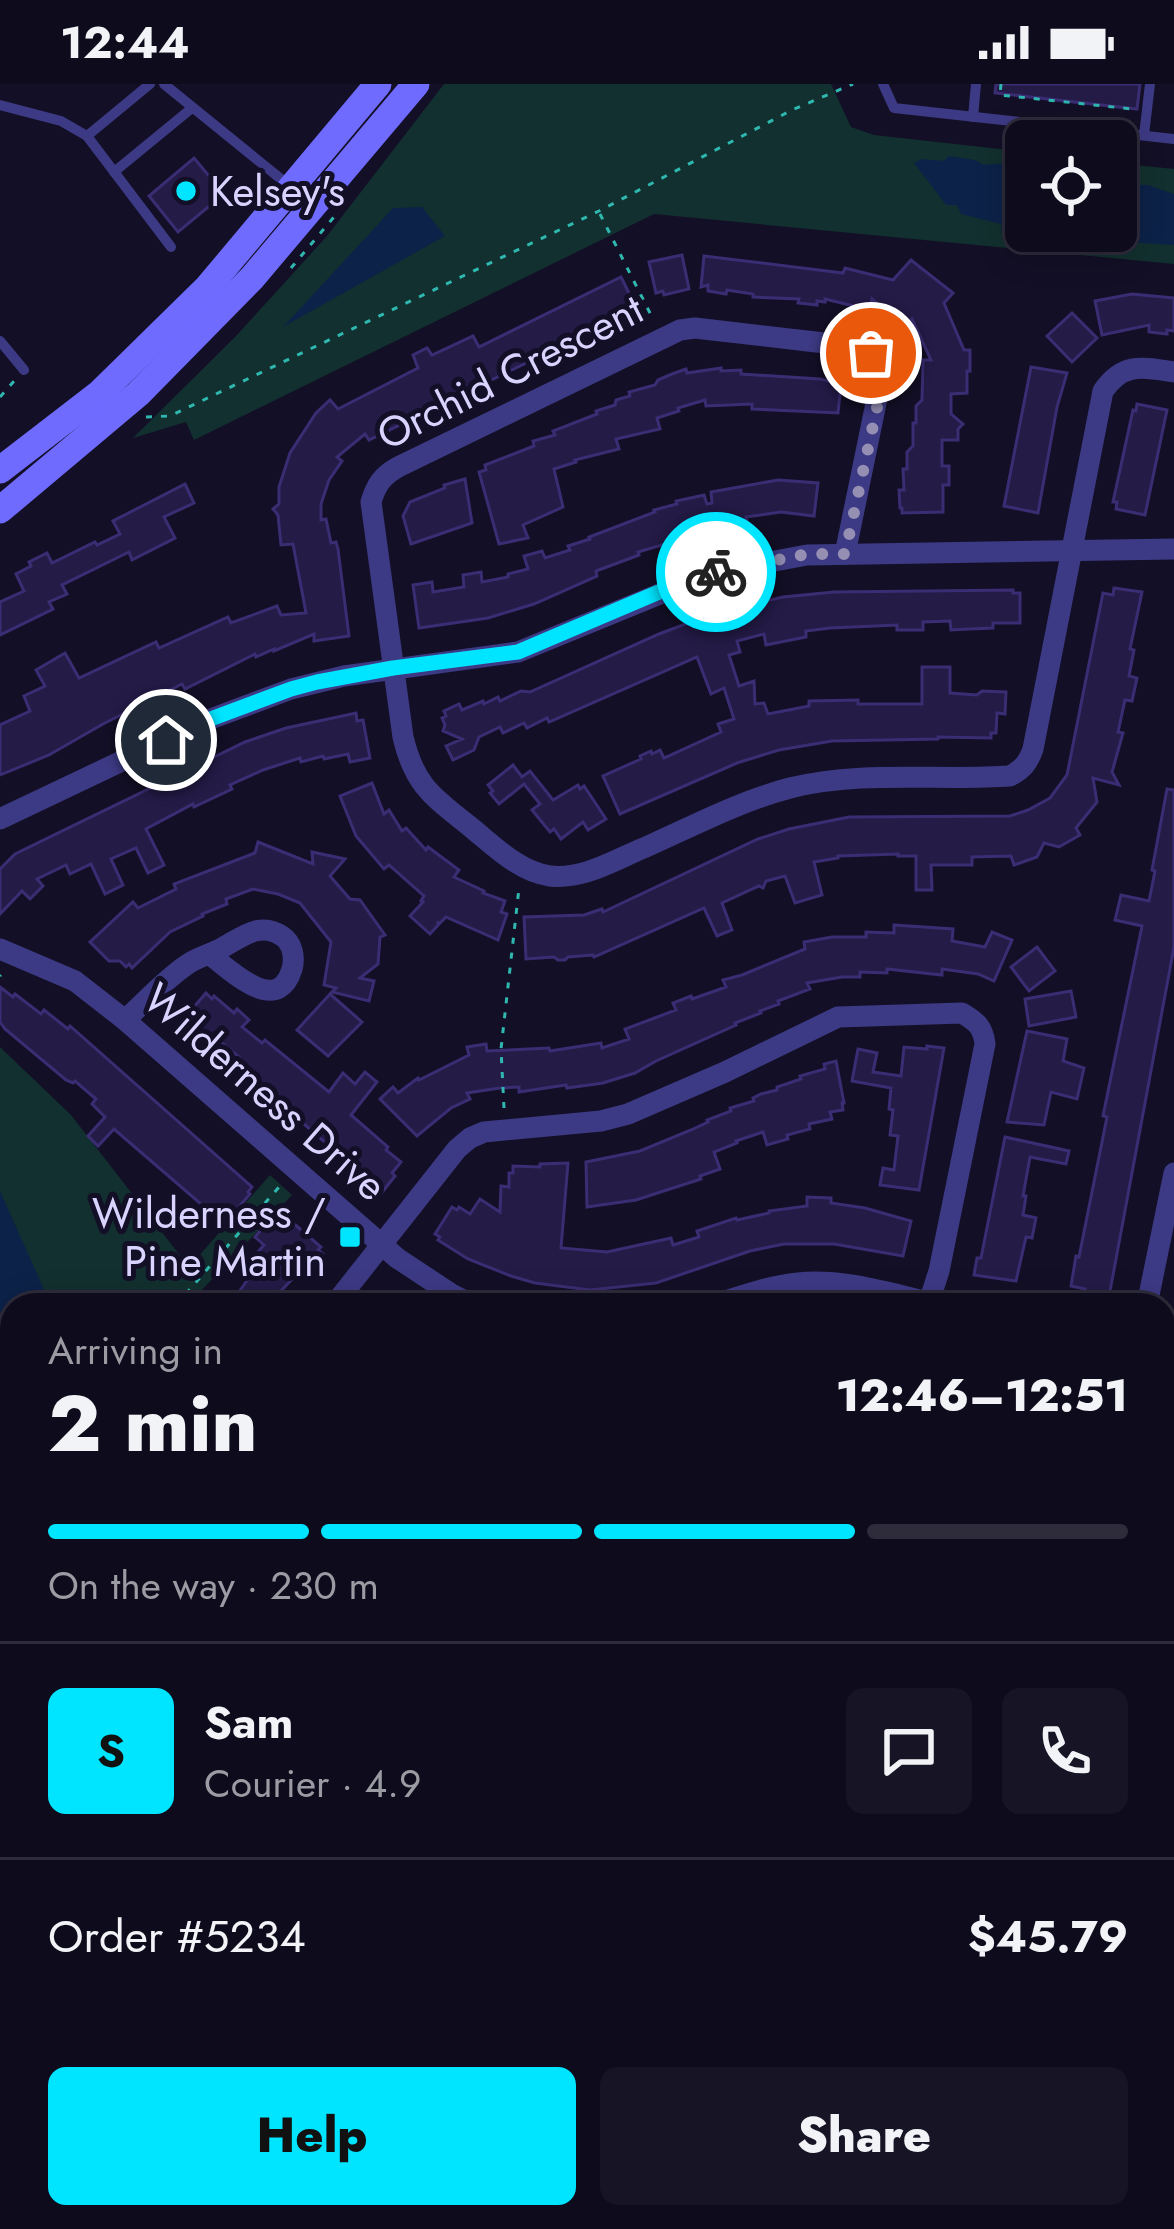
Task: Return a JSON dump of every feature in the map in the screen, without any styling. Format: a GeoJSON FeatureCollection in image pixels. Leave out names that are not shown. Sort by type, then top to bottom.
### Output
{"type":"FeatureCollection","features":[{"type":"Feature","properties":{"kind":"main road"},"geometry":{"type":"LineString","coordinates":[[0,470],[100,393],[207,288],[378,84]]}},
{"type":"Feature","properties":{"kind":"main road"},"geometry":{"type":"LineString","coordinates":[[0,510],[138,394],[252,278],[416,84]]}},
{"type":"Feature","properties":{"kind":"street","name":"Orchid Crescent"},"geometry":{"type":"LineString","coordinates":[[393,668],[371,502],[384,475],[680,330],[859,346],[879,363],[881,389],[845,554]]}},
{"type":"Feature","properties":{"kind":"street"},"geometry":{"type":"LineString","coordinates":[[393,668],[408,758],[426,791],[507,857],[549,876],[587,872],[754,799],[794,787],[848,779],[1010,776],[1022,770],[1033,748],[1103,391],[1122,371],[1174,372]]}},
{"type":"Feature","properties":{"kind":"street"},"geometry":{"type":"LineString","coordinates":[[0,819],[208,720],[291,689],[393,668],[518,652],[711,573],[807,554],[1174,549]]}},
{"type":"Feature","properties":{"kind":"street","name":"Wilderness Drive"},"geometry":{"type":"LineString","coordinates":[[0,949],[75,981],[382,1245],[452,1293]]}},
{"type":"Feature","properties":{"kind":"street"},"geometry":{"type":"LineString","coordinates":[[125,1020],[191,962],[210,955]]}},
{"type":"Feature","properties":{"kind":"street"},"geometry":{"type":"LineString","coordinates":[[344,1293],[470,1138],[484,1132],[628,1114],[838,1017],[962,1013],[983,1030],[985,1044],[935,1293]]}},
{"type":"Feature","properties":{"kind":"street"},"geometry":{"type":"LineString","coordinates":[[1150,1293],[1174,1173]]}},
{"type":"Feature","properties":{"kind":"street"},"geometry":{"type":"LineString","coordinates":[[755,1293],[804,1282],[884,1293]]}},
{"type":"Feature","properties":{"kind":"lane"},"geometry":{"type":"LineString","coordinates":[[87,136],[150,84]]}},
{"type":"Feature","properties":{"kind":"lane"},"geometry":{"type":"LineString","coordinates":[[164,84],[315,203]]}},
{"type":"Feature","properties":{"kind":"lane"},"geometry":{"type":"LineString","coordinates":[[883,84],[893,108],[1174,139]]}},
{"type":"Feature","properties":{"kind":"lane"},"geometry":{"type":"LineString","coordinates":[[973,117],[976,84]]}},
{"type":"Feature","properties":{"kind":"lane"},"geometry":{"type":"LineString","coordinates":[[1144,135],[1150,84]]}},
{"type":"Feature","properties":{"kind":"lane"},"geometry":{"type":"LineString","coordinates":[[0,104],[61,121],[87,136],[171,247]]}},
{"type":"Feature","properties":{"kind":"lane"},"geometry":{"type":"LineString","coordinates":[[114,172],[192,108]]}},
{"type":"Feature","properties":{"kind":"lane"},"geometry":{"type":"LineString","coordinates":[[0,341],[24,370]]}},
{"type":"Feature","properties":{"kind":"path"},"geometry":{"type":"LineString","coordinates":[[144,416],[170,416],[853,84]]}},
{"type":"Feature","properties":{"kind":"path"},"geometry":{"type":"LineString","coordinates":[[1001,84],[1000,95],[1139,111]]}},
{"type":"Feature","properties":{"kind":"path"},"geometry":{"type":"LineString","coordinates":[[599,211],[653,320]]}},
{"type":"Feature","properties":{"kind":"path"},"geometry":{"type":"LineString","coordinates":[[0,397],[24,370]]}},
{"type":"Feature","properties":{"kind":"path"},"geometry":{"type":"LineString","coordinates":[[504,1110],[501,1049],[519,888]]}},
{"type":"Feature","properties":{"kind":"path"},"geometry":{"type":"LineString","coordinates":[[186,1293],[280,1186]]}},
{"type":"Feature","properties":{"kind":"green space"},"geometry":{"type":"Polygon","coordinates":[[[444,84],[831,84],[851,127],[874,135],[1005,150],[1005,248],[654,214],[194,440],[186,422],[133,438],[236,336],[327,236],[444,84]]]}},
{"type":"Feature","properties":{"kind":"green space"},"geometry":{"type":"Polygon","coordinates":[[[1137,165],[1174,169],[1174,264],[1049,252],[1137,252],[1137,165]]]}},
{"type":"Feature","properties":{"kind":"green space"},"geometry":{"type":"Polygon","coordinates":[[[0,1047],[71,1115],[189,1267],[270,1175],[292,1195],[200,1293],[0,1293],[0,1047]]]}},
{"type":"Feature","properties":{"kind":"water"},"geometry":{"type":"Polygon","coordinates":[[[949,156],[984,165],[1005,163],[1005,234],[1001,224],[961,214],[957,205],[946,205],[914,163],[944,161],[949,156]]]}},
{"type":"Feature","properties":{"kind":"water"},"geometry":{"type":"Polygon","coordinates":[[[1137,185],[1174,194],[1174,245],[1137,243],[1137,185]]]}},
{"type":"Feature","properties":{"kind":"water"},"geometry":{"type":"Polygon","coordinates":[[[422,207],[445,236],[283,327],[393,208],[422,207]]]}},
{"type":"Feature","properties":{"kind":"water"},"geometry":{"type":"Polygon","coordinates":[[[0,1191],[46,1293],[0,1293],[0,1191]]]}},
{"type":"Feature","properties":{"kind":"building"},"geometry":{"type":"Polygon","coordinates":[[[996,84],[1140,84],[1137,109],[995,93],[996,84]]]}},
{"type":"Feature","properties":{"kind":"building"},"geometry":{"type":"Polygon","coordinates":[[[194,158],[224,194],[178,232],[149,196],[194,158]]]}},
{"type":"Feature","properties":{"kind":"building"},"geometry":{"type":"Polygon","coordinates":[[[682,255],[689,289],[656,293],[649,262],[682,255]]]}},
{"type":"Feature","properties":{"kind":"building"},"geometry":{"type":"Polygon","coordinates":[[[704,256],[843,273],[845,268],[893,280],[911,260],[953,293],[944,303],[964,350],[970,350],[970,371],[967,393],[951,394],[951,414],[963,424],[958,440],[942,440],[942,466],[949,466],[943,512],[902,513],[900,508],[903,469],[907,469],[907,452],[913,446],[916,406],[922,400],[923,360],[931,360],[912,319],[906,324],[895,314],[892,317],[872,299],[870,310],[825,299],[817,305],[798,303],[799,299],[708,291],[708,285],[701,287],[704,256]]]}},
{"type":"Feature","properties":{"kind":"building"},"geometry":{"type":"Polygon","coordinates":[[[621,277],[634,310],[369,440],[365,434],[337,457],[342,461],[329,480],[321,520],[326,519],[331,543],[336,542],[338,549],[349,636],[314,641],[314,634],[255,654],[185,689],[182,684],[49,755],[0,775],[0,725],[30,711],[24,696],[45,686],[36,670],[65,653],[79,678],[156,642],[159,648],[228,617],[231,623],[277,606],[281,615],[306,613],[293,544],[281,545],[273,509],[279,504],[290,453],[330,400],[338,409],[418,368],[413,355],[427,348],[432,355],[473,336],[479,347],[621,277]]]}},
{"type":"Feature","properties":{"kind":"building"},"geometry":{"type":"Polygon","coordinates":[[[1132,294],[1174,298],[1174,331],[1149,332],[1149,325],[1102,335],[1095,301],[1132,294]]]}},
{"type":"Feature","properties":{"kind":"building"},"geometry":{"type":"Polygon","coordinates":[[[1072,313],[1097,338],[1072,362],[1047,336],[1072,313]]]}},
{"type":"Feature","properties":{"kind":"building"},"geometry":{"type":"Polygon","coordinates":[[[1031,367],[1067,373],[1038,513],[1004,506],[1031,367]]]}},
{"type":"Feature","properties":{"kind":"building"},"geometry":{"type":"Polygon","coordinates":[[[721,368],[841,384],[838,413],[752,409],[752,404],[706,406],[705,400],[678,408],[657,418],[660,429],[616,439],[619,449],[554,469],[563,507],[523,525],[528,538],[499,544],[479,472],[486,470],[485,465],[534,446],[533,441],[555,435],[553,431],[597,414],[630,396],[629,392],[672,374],[721,368]]]}},
{"type":"Feature","properties":{"kind":"building"},"geometry":{"type":"Polygon","coordinates":[[[1137,404],[1167,410],[1145,515],[1116,509],[1117,502],[1113,502],[1137,404]]]}},
{"type":"Feature","properties":{"kind":"building"},"geometry":{"type":"Polygon","coordinates":[[[465,479],[472,523],[411,544],[403,516],[410,502],[465,479]]]}},
{"type":"Feature","properties":{"kind":"building"},"geometry":{"type":"Polygon","coordinates":[[[778,480],[818,483],[814,516],[781,512],[702,528],[696,535],[638,552],[596,571],[597,576],[534,604],[488,618],[419,628],[413,585],[432,582],[433,592],[464,587],[463,575],[481,572],[482,582],[508,577],[528,569],[524,556],[542,551],[545,558],[570,550],[568,546],[676,501],[704,495],[707,504],[712,503],[711,492],[778,480]]]}},
{"type":"Feature","properties":{"kind":"building"},"geometry":{"type":"Polygon","coordinates":[[[185,484],[194,503],[164,517],[175,538],[132,560],[129,552],[62,585],[67,594],[49,602],[53,609],[0,635],[0,602],[24,591],[16,574],[31,566],[29,562],[47,553],[52,563],[120,534],[113,521],[185,484]]]}},
{"type":"Feature","properties":{"kind":"building"},"geometry":{"type":"Polygon","coordinates":[[[1114,588],[1142,592],[1130,649],[1134,650],[1129,676],[1137,678],[1132,701],[1125,700],[1118,732],[1123,733],[1112,772],[1119,785],[1093,778],[1097,802],[1076,828],[1080,835],[1059,847],[1044,843],[1037,857],[1014,865],[1011,856],[972,857],[972,865],[931,865],[932,890],[916,890],[916,856],[838,856],[814,862],[822,895],[795,903],[785,876],[722,903],[732,930],[717,936],[704,908],[594,957],[526,959],[524,917],[603,912],[789,829],[849,817],[1010,816],[1050,798],[1067,775],[1103,593],[1113,595],[1114,588]]]}},
{"type":"Feature","properties":{"kind":"building"},"geometry":{"type":"Polygon","coordinates":[[[834,592],[1020,593],[1020,623],[951,630],[950,621],[923,622],[923,630],[897,630],[897,625],[830,628],[766,645],[764,634],[737,641],[740,652],[729,655],[739,686],[754,681],[755,704],[764,703],[768,714],[809,706],[809,701],[922,704],[922,667],[950,667],[950,693],[1006,692],[1005,714],[997,713],[996,733],[991,738],[832,741],[779,750],[737,763],[620,814],[603,776],[651,751],[660,750],[664,758],[721,732],[718,724],[734,719],[724,688],[711,694],[697,657],[549,722],[547,718],[527,728],[524,723],[503,733],[500,727],[479,737],[474,750],[453,760],[446,746],[462,739],[443,731],[444,711],[530,692],[712,614],[783,597],[834,592]]]}},
{"type":"Feature","properties":{"kind":"building"},"geometry":{"type":"Polygon","coordinates":[[[356,713],[357,721],[363,720],[370,758],[350,762],[348,754],[301,762],[300,758],[263,770],[146,829],[164,865],[148,873],[136,848],[111,859],[123,885],[105,894],[91,864],[70,874],[66,865],[37,879],[43,886],[30,899],[22,891],[0,914],[0,869],[15,854],[245,742],[356,713]]]}},
{"type":"Feature","properties":{"kind":"building"},"geometry":{"type":"Polygon","coordinates":[[[513,765],[522,777],[530,771],[553,800],[584,786],[606,819],[588,830],[583,822],[561,839],[532,810],[540,804],[524,784],[499,804],[488,785],[513,765]]]}},
{"type":"Feature","properties":{"kind":"building"},"geometry":{"type":"Polygon","coordinates":[[[372,783],[384,814],[389,810],[402,831],[406,828],[426,850],[428,847],[459,870],[454,877],[505,901],[501,912],[507,914],[498,940],[446,917],[430,934],[410,916],[424,896],[389,865],[384,869],[356,836],[340,796],[372,783]]]}},
{"type":"Feature","properties":{"kind":"building"},"geometry":{"type":"Polygon","coordinates":[[[1167,789],[1174,790],[1174,947],[1110,1293],[1084,1293],[1085,1289],[1071,1286],[1142,926],[1115,920],[1121,895],[1149,901],[1167,789]]]}},
{"type":"Feature","properties":{"kind":"building"},"geometry":{"type":"Polygon","coordinates":[[[258,842],[313,864],[312,852],[345,859],[330,876],[350,899],[360,900],[385,935],[380,937],[378,964],[360,978],[374,981],[369,1001],[332,992],[336,988],[324,985],[331,942],[300,903],[278,894],[253,889],[226,899],[227,904],[170,932],[132,968],[109,961],[90,942],[133,902],[138,908],[176,889],[174,884],[255,853],[258,842]]]}},
{"type":"Feature","properties":{"kind":"building"},"geometry":{"type":"Polygon","coordinates":[[[894,925],[953,929],[952,941],[985,947],[992,932],[1012,940],[994,981],[942,969],[942,975],[887,969],[887,973],[860,972],[860,977],[807,983],[810,989],[635,1073],[567,1088],[467,1093],[470,1099],[417,1136],[380,1099],[393,1087],[398,1093],[418,1078],[469,1055],[467,1047],[486,1044],[487,1051],[550,1051],[601,1043],[602,1048],[629,1039],[625,1029],[676,1010],[673,1003],[726,987],[723,980],[805,949],[804,942],[866,937],[866,932],[894,933],[894,925]]]}},
{"type":"Feature","properties":{"kind":"building"},"geometry":{"type":"Polygon","coordinates":[[[1037,947],[1055,971],[1029,991],[1011,967],[1037,947]]]}},
{"type":"Feature","properties":{"kind":"building"},"geometry":{"type":"Polygon","coordinates":[[[0,987],[41,1014],[44,1010],[68,1029],[70,1026],[252,1187],[226,1222],[114,1129],[98,1146],[88,1136],[105,1117],[92,1104],[96,1099],[5,1029],[0,1022],[0,987]]]}},
{"type":"Feature","properties":{"kind":"building"},"geometry":{"type":"Polygon","coordinates":[[[1071,991],[1076,1017],[1029,1026],[1025,999],[1071,991]]]}},
{"type":"Feature","properties":{"kind":"building"},"geometry":{"type":"Polygon","coordinates":[[[206,993],[234,1013],[237,1009],[249,1020],[242,1027],[329,1092],[343,1073],[355,1084],[365,1072],[377,1082],[351,1115],[401,1162],[380,1195],[240,1068],[239,1057],[217,1039],[211,1046],[186,1024],[191,1020],[186,1016],[206,993]]]}},
{"type":"Feature","properties":{"kind":"building"},"geometry":{"type":"Polygon","coordinates":[[[330,994],[362,1022],[328,1056],[297,1030],[330,994]]]}},
{"type":"Feature","properties":{"kind":"building"},"geometry":{"type":"Polygon","coordinates":[[[1027,1031],[1067,1039],[1063,1061],[1084,1068],[1077,1099],[1051,1092],[1044,1125],[1007,1122],[1027,1031]]]}},
{"type":"Feature","properties":{"kind":"building"},"geometry":{"type":"Polygon","coordinates":[[[904,1047],[944,1048],[919,1190],[880,1185],[883,1168],[894,1170],[898,1136],[890,1135],[891,1088],[852,1081],[858,1049],[877,1053],[873,1072],[901,1076],[904,1047]]]}},
{"type":"Feature","properties":{"kind":"building"},"geometry":{"type":"Polygon","coordinates":[[[836,1061],[844,1103],[843,1110],[830,1112],[832,1119],[809,1124],[810,1129],[767,1145],[763,1132],[736,1141],[714,1152],[720,1169],[701,1179],[636,1200],[587,1207],[586,1162],[640,1151],[836,1061]]]}},
{"type":"Feature","properties":{"kind":"building"},"geometry":{"type":"Polygon","coordinates":[[[1005,1137],[1069,1151],[1066,1164],[1030,1157],[1023,1215],[1036,1218],[1032,1238],[1026,1237],[1016,1281],[974,1275],[1005,1137]]]}},
{"type":"Feature","properties":{"kind":"building"},"geometry":{"type":"Polygon","coordinates":[[[568,1163],[561,1248],[607,1252],[671,1238],[673,1245],[736,1218],[807,1206],[807,1197],[831,1198],[831,1203],[911,1221],[903,1256],[834,1244],[784,1244],[656,1283],[590,1290],[511,1276],[468,1259],[438,1240],[435,1234],[452,1207],[470,1214],[480,1199],[500,1212],[501,1186],[509,1187],[513,1166],[568,1163]]]}},
{"type":"Feature","properties":{"kind":"building"},"geometry":{"type":"Polygon","coordinates":[[[278,1210],[321,1247],[318,1250],[323,1254],[279,1293],[238,1293],[248,1279],[240,1272],[264,1245],[255,1237],[278,1210]]]}},
{"type":"Feature","properties":{"kind":"way so far"},"geometry":{"type":"LineString","coordinates":[[716,572],[807,554],[845,554],[881,389],[879,363],[871,353]]}},
{"type":"Feature","properties":{"kind":"place","name":"Kelsey's"},"geometry":{"type":"Point","coordinates":[186,191]}},
{"type":"Feature","properties":{"kind":"place","name":"Wilderness / Pine Martin"},"geometry":{"type":"Point","coordinates":[350,1237]}},
{"type":"Feature","properties":{"kind":"route"},"geometry":{"type":"LineString","coordinates":[[166,740],[208,720],[317,682],[518,652],[716,572]]}}]}
